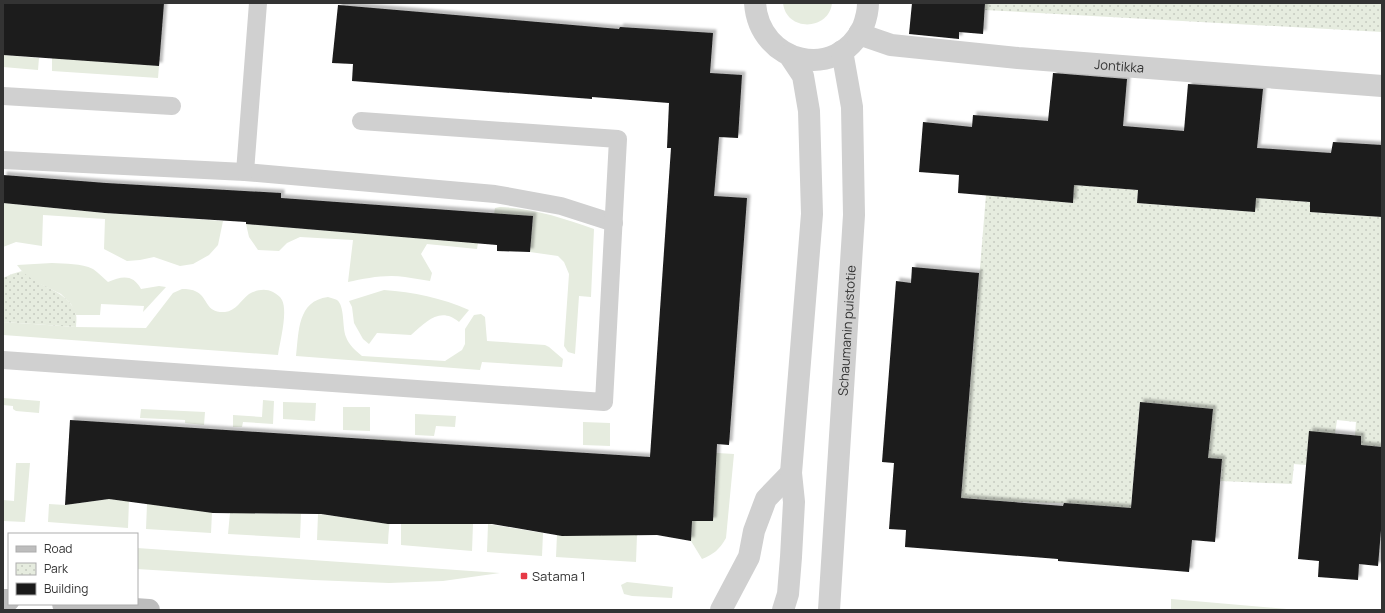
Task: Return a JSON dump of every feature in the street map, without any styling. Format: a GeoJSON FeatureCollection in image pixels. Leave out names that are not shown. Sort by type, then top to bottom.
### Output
{"type":"FeatureCollection","features":[{"type":"Feature","properties":{"kind":"main road"},"geometry":{"type":"LineString","coordinates":[[77,605],[148,610]]}},
{"type":"Feature","properties":{"kind":"street"},"geometry":{"type":"LineString","coordinates":[[755,3],[755,14],[759,25],[772,44],[789,55],[802,59],[814,60],[829,57],[842,51],[851,44],[859,34],[866,21],[868,3]]}},
{"type":"Feature","properties":{"kind":"street","name":"Jontikka"},"geometry":{"type":"LineString","coordinates":[[859,34],[891,45],[1018,58],[1382,86]]}},
{"type":"Feature","properties":{"kind":"street","name":"Schaumanin puistotie"},"geometry":{"type":"LineString","coordinates":[[829,610],[854,215],[852,107],[842,51]]}},
{"type":"Feature","properties":{"kind":"street"},"geometry":{"type":"LineString","coordinates":[[783,610],[788,594],[791,557],[794,502],[791,473],[812,214],[809,111],[803,76],[789,55]]}},
{"type":"Feature","properties":{"kind":"street"},"geometry":{"type":"LineString","coordinates":[[721,610],[749,557],[754,531],[766,498],[791,473]]}},
{"type":"Feature","properties":{"kind":"lane"},"geometry":{"type":"LineString","coordinates":[[245,172],[258,3]]}},
{"type":"Feature","properties":{"kind":"lane"},"geometry":{"type":"LineString","coordinates":[[3,96],[172,106]]}},
{"type":"Feature","properties":{"kind":"lane"},"geometry":{"type":"LineString","coordinates":[[3,360],[604,402],[618,139],[361,121]]}},
{"type":"Feature","properties":{"kind":"lane"},"geometry":{"type":"LineString","coordinates":[[3,160],[245,172],[495,194],[561,206],[614,223]]}},
{"type":"Feature","properties":{"kind":"green space"},"geometry":{"type":"Polygon","coordinates":[[[783,3],[832,3],[829,12],[824,19],[816,23],[808,24],[799,23],[792,19],[786,12],[783,3]]]}},
{"type":"Feature","properties":{"kind":"green space"},"geometry":{"type":"Polygon","coordinates":[[[985,3],[1382,3],[1382,32],[985,10],[985,3]]]}},
{"type":"Feature","properties":{"kind":"green space"},"geometry":{"type":"Polygon","coordinates":[[[3,55],[39,58],[38,70],[3,67],[3,55]]]}},
{"type":"Feature","properties":{"kind":"green space"},"geometry":{"type":"Polygon","coordinates":[[[52,58],[159,66],[158,78],[52,71],[52,58]]]}},
{"type":"Feature","properties":{"kind":"green space"},"geometry":{"type":"Polygon","coordinates":[[[1074,185],[1138,190],[1137,203],[1255,212],[1256,198],[1310,202],[1310,212],[1382,217],[1382,447],[1361,445],[1361,436],[1355,436],[1356,422],[1337,420],[1335,434],[1306,465],[1294,464],[1292,484],[1221,481],[1222,459],[1208,458],[1213,409],[1140,402],[1131,508],[961,498],[986,195],[1073,203],[1074,185]]]}},
{"type":"Feature","properties":{"kind":"green space"},"geometry":{"type":"Polygon","coordinates":[[[3,203],[105,213],[223,221],[218,245],[209,255],[193,264],[180,266],[154,257],[127,261],[104,249],[105,219],[43,215],[42,246],[16,242],[3,247],[3,203]]]}},
{"type":"Feature","properties":{"kind":"green space"},"geometry":{"type":"Polygon","coordinates":[[[495,208],[524,209],[559,217],[594,229],[591,297],[579,296],[575,354],[568,352],[564,346],[569,274],[564,262],[558,256],[530,252],[533,216],[494,214],[495,208]]]}},
{"type":"Feature","properties":{"kind":"green space"},"geometry":{"type":"Polygon","coordinates":[[[246,224],[478,243],[477,249],[427,244],[421,254],[432,273],[430,281],[405,277],[384,276],[348,282],[353,240],[300,237],[287,243],[279,251],[258,250],[249,237],[246,224]]]}},
{"type":"Feature","properties":{"kind":"green space"},"geometry":{"type":"Polygon","coordinates":[[[52,263],[73,264],[88,267],[93,269],[108,282],[118,278],[131,279],[138,284],[141,289],[159,286],[166,287],[143,312],[144,306],[101,304],[100,315],[76,315],[71,304],[61,294],[32,280],[25,275],[17,265],[52,263]]]}},
{"type":"Feature","properties":{"kind":"green space"},"geometry":{"type":"Polygon","coordinates":[[[22,271],[68,300],[76,315],[76,327],[3,322],[3,278],[22,271]]]}},
{"type":"Feature","properties":{"kind":"green space"},"geometry":{"type":"Polygon","coordinates":[[[182,289],[197,292],[211,308],[219,312],[232,310],[249,294],[255,291],[267,290],[277,294],[284,305],[283,327],[278,355],[3,335],[3,322],[76,327],[146,328],[173,293],[182,289]]]}},
{"type":"Feature","properties":{"kind":"green space"},"geometry":{"type":"Polygon","coordinates":[[[384,290],[427,296],[469,310],[459,322],[446,315],[439,316],[422,325],[411,335],[377,333],[369,344],[363,339],[354,323],[352,307],[349,301],[384,290]]]}},
{"type":"Feature","properties":{"kind":"green space"},"geometry":{"type":"Polygon","coordinates":[[[328,297],[337,300],[340,303],[347,340],[362,356],[445,361],[462,350],[465,344],[465,329],[474,315],[481,314],[485,317],[487,341],[545,345],[563,359],[562,367],[482,362],[480,370],[296,356],[299,328],[305,311],[310,305],[318,300],[328,297]]]}},
{"type":"Feature","properties":{"kind":"green space"},"geometry":{"type":"Polygon","coordinates":[[[3,398],[40,401],[39,413],[16,411],[13,409],[13,406],[3,405],[3,398]]]}},
{"type":"Feature","properties":{"kind":"green space"},"geometry":{"type":"Polygon","coordinates":[[[263,400],[274,401],[273,424],[243,422],[242,427],[233,427],[233,415],[262,417],[263,400]]]}},
{"type":"Feature","properties":{"kind":"green space"},"geometry":{"type":"Polygon","coordinates":[[[283,402],[316,403],[315,421],[283,419],[283,402]]]}},
{"type":"Feature","properties":{"kind":"green space"},"geometry":{"type":"Polygon","coordinates":[[[343,407],[370,407],[370,431],[343,430],[343,407]]]}},
{"type":"Feature","properties":{"kind":"green space"},"geometry":{"type":"Polygon","coordinates":[[[141,409],[205,412],[204,425],[185,423],[185,420],[140,418],[141,409]]]}},
{"type":"Feature","properties":{"kind":"green space"},"geometry":{"type":"Polygon","coordinates":[[[415,414],[456,416],[455,427],[436,426],[434,436],[415,435],[415,414]]]}},
{"type":"Feature","properties":{"kind":"green space"},"geometry":{"type":"Polygon","coordinates":[[[583,422],[610,423],[610,446],[583,445],[583,422]]]}},
{"type":"Feature","properties":{"kind":"green space"},"geometry":{"type":"Polygon","coordinates":[[[371,439],[401,440],[390,518],[388,544],[317,540],[318,514],[366,520],[371,439]]]}},
{"type":"Feature","properties":{"kind":"green space"},"geometry":{"type":"Polygon","coordinates":[[[685,451],[734,454],[726,538],[716,551],[702,559],[691,541],[692,521],[713,521],[716,462],[685,451]]]}},
{"type":"Feature","properties":{"kind":"green space"},"geometry":{"type":"Polygon","coordinates":[[[16,463],[30,463],[25,522],[3,521],[3,500],[14,501],[16,463]]]}},
{"type":"Feature","properties":{"kind":"green space"},"geometry":{"type":"Polygon","coordinates":[[[109,499],[129,501],[128,528],[48,522],[49,504],[65,505],[109,499]]]}},
{"type":"Feature","properties":{"kind":"green space"},"geometry":{"type":"Polygon","coordinates":[[[147,504],[212,512],[211,533],[146,529],[147,504]]]}},
{"type":"Feature","properties":{"kind":"green space"},"geometry":{"type":"Polygon","coordinates":[[[230,513],[301,514],[300,538],[228,534],[230,513]]]}},
{"type":"Feature","properties":{"kind":"green space"},"geometry":{"type":"Polygon","coordinates":[[[401,523],[473,524],[472,551],[401,545],[401,523]]]}},
{"type":"Feature","properties":{"kind":"green space"},"geometry":{"type":"Polygon","coordinates":[[[488,524],[543,533],[542,556],[487,552],[488,524]]]}},
{"type":"Feature","properties":{"kind":"green space"},"geometry":{"type":"Polygon","coordinates":[[[557,534],[637,535],[636,562],[556,557],[557,534]]]}},
{"type":"Feature","properties":{"kind":"green space"},"geometry":{"type":"Polygon","coordinates":[[[138,548],[500,573],[443,581],[389,583],[313,580],[138,569],[138,548]]]}},
{"type":"Feature","properties":{"kind":"green space"},"geometry":{"type":"Polygon","coordinates":[[[627,582],[673,587],[672,598],[632,596],[624,594],[621,585],[627,582]]]}},
{"type":"Feature","properties":{"kind":"green space"},"geometry":{"type":"Polygon","coordinates":[[[1171,599],[1294,610],[1174,610],[1171,609],[1171,599]]]}},
{"type":"Feature","properties":{"kind":"building"},"geometry":{"type":"Polygon","coordinates":[[[3,3],[164,3],[159,66],[3,55],[3,3]]]}},
{"type":"Feature","properties":{"kind":"building"},"geometry":{"type":"Polygon","coordinates":[[[912,3],[985,3],[983,34],[959,32],[959,39],[909,34],[912,3]]]}},
{"type":"Feature","properties":{"kind":"building"},"geometry":{"type":"Polygon","coordinates":[[[338,5],[619,29],[620,27],[713,33],[710,73],[742,75],[738,138],[719,137],[714,196],[747,198],[729,445],[717,444],[713,521],[692,521],[691,541],[657,535],[562,536],[492,524],[388,524],[321,514],[213,513],[109,499],[65,505],[70,420],[650,457],[671,148],[667,148],[669,103],[592,97],[592,99],[352,81],[353,64],[332,63],[338,5]]]}},
{"type":"Feature","properties":{"kind":"building"},"geometry":{"type":"Polygon","coordinates":[[[1053,73],[1127,79],[1123,126],[1184,131],[1188,84],[1263,89],[1257,148],[1331,153],[1333,142],[1382,145],[1382,217],[1310,212],[1310,202],[1256,198],[1255,212],[1137,203],[1138,190],[1074,185],[1073,203],[958,193],[959,175],[919,172],[923,122],[972,127],[973,115],[1048,121],[1053,73]]]}},
{"type":"Feature","properties":{"kind":"building"},"geometry":{"type":"Polygon","coordinates":[[[3,175],[106,183],[281,193],[281,198],[533,216],[530,252],[497,251],[497,245],[246,224],[246,222],[105,213],[3,203],[3,175]]]}},
{"type":"Feature","properties":{"kind":"building"},"geometry":{"type":"Polygon","coordinates":[[[912,267],[979,273],[961,498],[1063,506],[1064,503],[1131,508],[1140,402],[1213,409],[1208,458],[1222,459],[1215,542],[1192,540],[1189,572],[1058,561],[1058,559],[905,547],[906,530],[889,529],[894,463],[882,462],[896,281],[911,283],[912,267]]]}},
{"type":"Feature","properties":{"kind":"building"},"geometry":{"type":"Polygon","coordinates":[[[1309,431],[1361,436],[1361,445],[1382,447],[1382,518],[1378,566],[1359,564],[1358,580],[1318,577],[1319,561],[1298,559],[1309,431]]]}},
{"type":"Feature","properties":{"kind":"place","name":"Satama 1"},"geometry":{"type":"Point","coordinates":[524,576]}}]}
